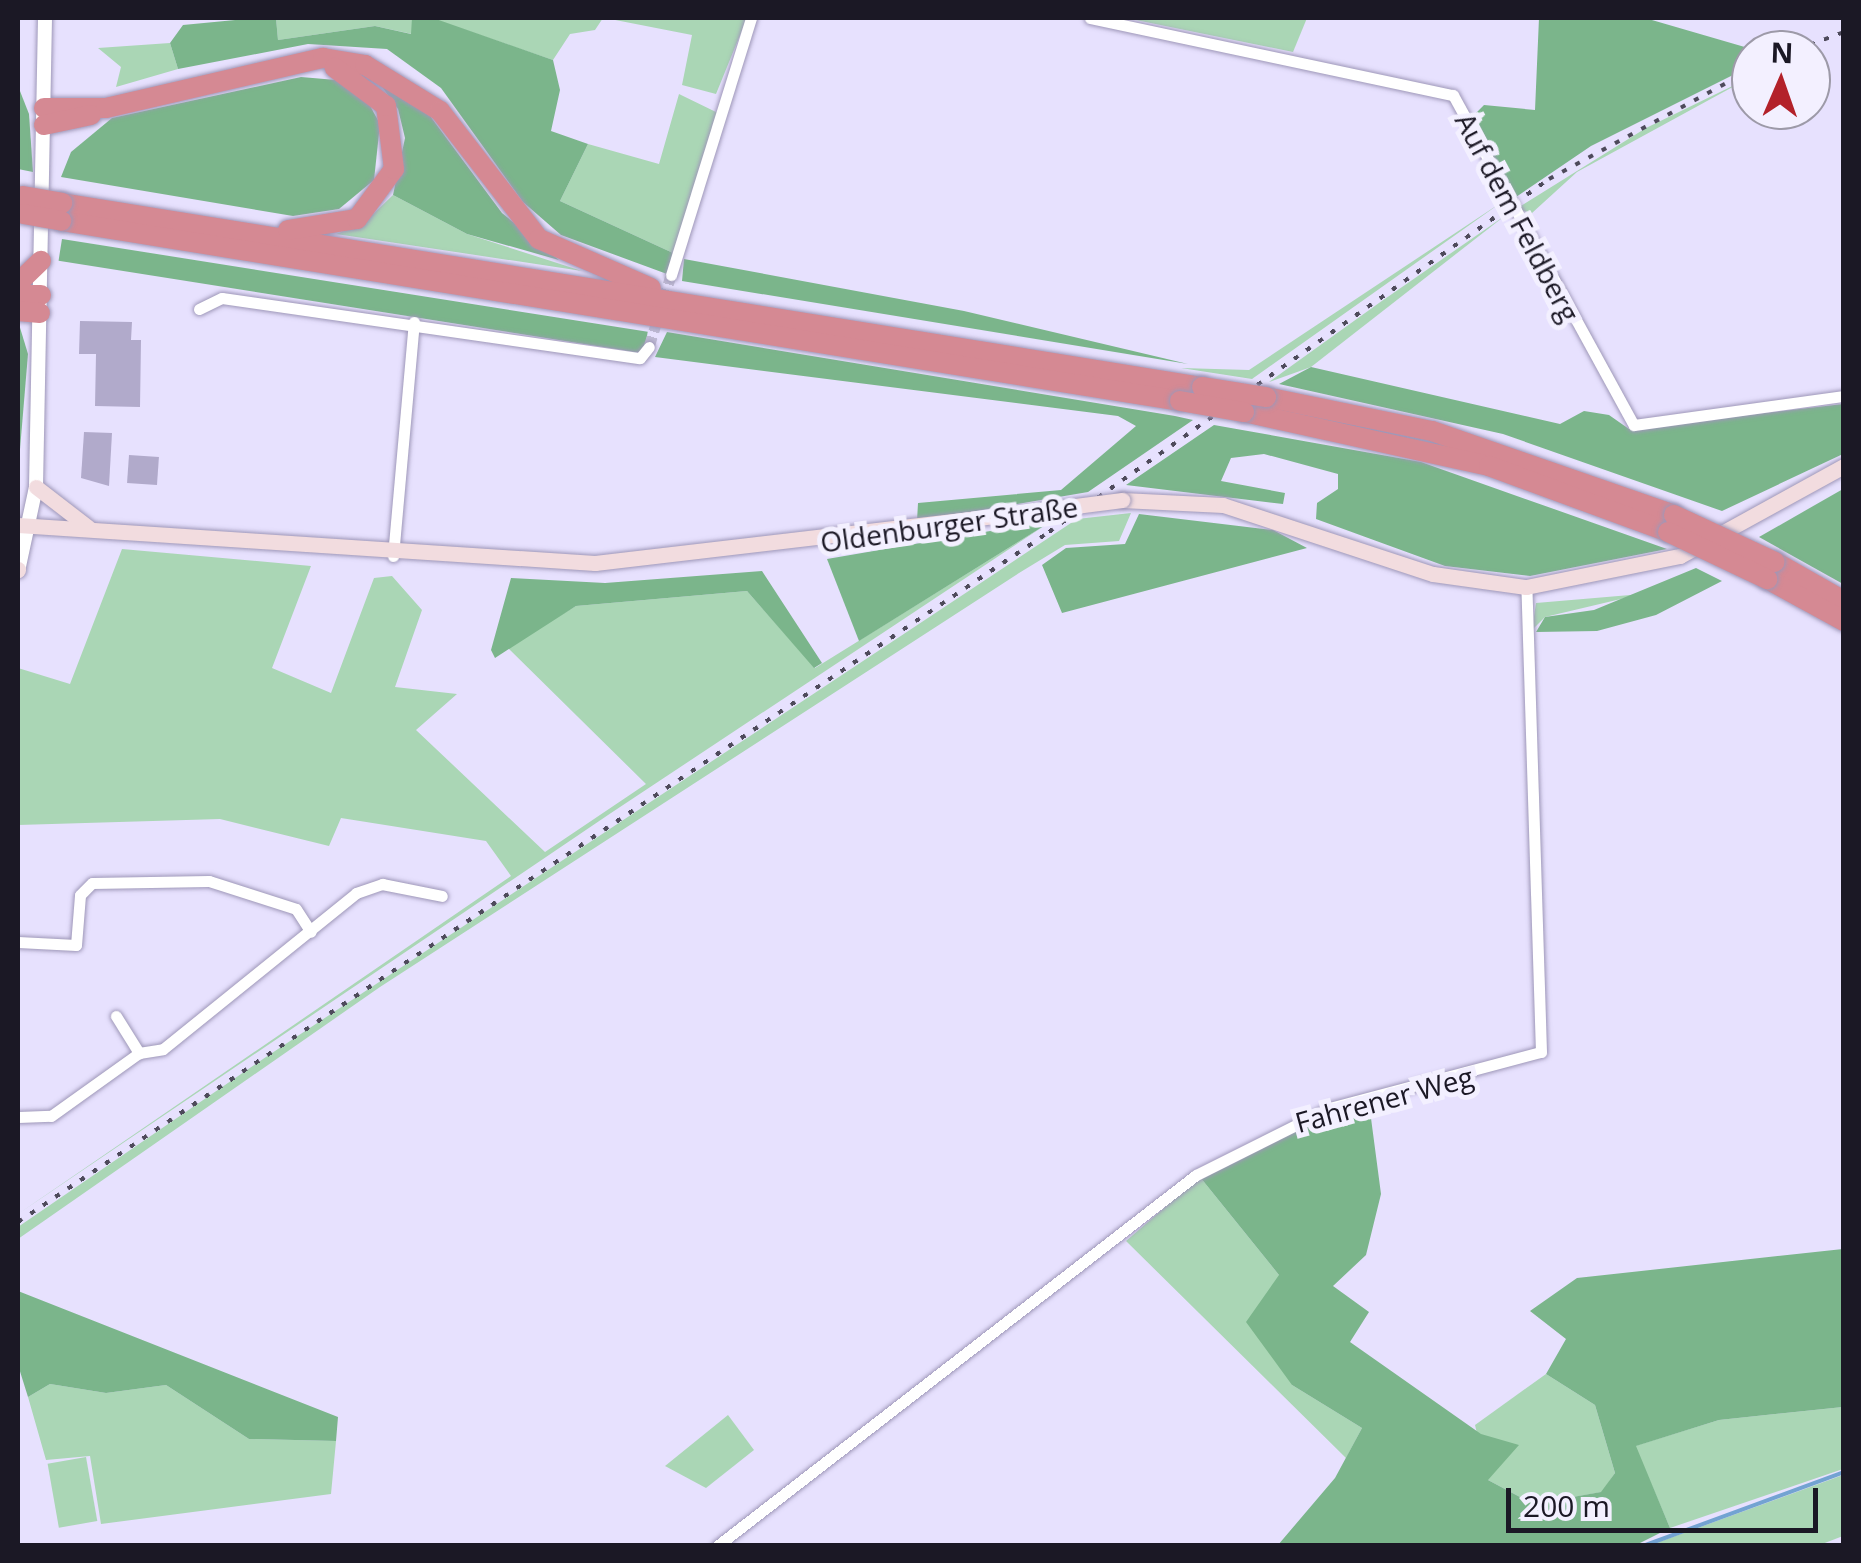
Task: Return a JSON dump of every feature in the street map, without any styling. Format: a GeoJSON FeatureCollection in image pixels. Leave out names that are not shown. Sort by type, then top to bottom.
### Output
{"type":"FeatureCollection","features":[{"type":"Feature","properties":{"kind":"highway"},"geometry":{"type":"LineString","coordinates":[[44,117],[106,108],[298,62],[342,60],[402,80],[440,111],[540,239],[690,304]]}},
{"type":"Feature","properties":{"kind":"highway"},"geometry":{"type":"LineString","coordinates":[[206,228],[342,227],[385,190],[396,144],[386,106],[346,71],[298,62]]}},
{"type":"Feature","properties":{"kind":"highway"},"geometry":{"type":"LineString","coordinates":[[20,204],[1244,412],[1489,466],[1671,523]]}},
{"type":"Feature","properties":{"kind":"highway"},"geometry":{"type":"LineString","coordinates":[[62,212],[206,228],[690,304],[1266,397],[1432,431],[1671,523],[1844,601]]}},
{"type":"Feature","properties":{"kind":"highway"},"geometry":{"type":"LineString","coordinates":[[18,284],[41,261]]}},
{"type":"Feature","properties":{"kind":"highway"},"geometry":{"type":"LineString","coordinates":[[18,295],[40,304]]}},
{"type":"Feature","properties":{"kind":"highway"},"geometry":{"type":"LineString","coordinates":[[18,311],[40,304]]}},
{"type":"Feature","properties":{"kind":"highway"},"geometry":{"type":"LineString","coordinates":[[1771,570],[1844,621]]}},
{"type":"Feature","properties":{"kind":"main road","name":"Oldenburger Straße"},"geometry":{"type":"LineString","coordinates":[[24,525],[393,556],[678,560],[1122,500],[1223,505],[1433,574],[1526,587],[1587,582],[1680,556],[1844,466]]}},
{"type":"Feature","properties":{"kind":"main road"},"geometry":{"type":"LineString","coordinates":[[36,488],[97,531]]}},
{"type":"Feature","properties":{"kind":"street"},"geometry":{"type":"LineString","coordinates":[[18,570],[24,525],[36,488],[45,18]]}},
{"type":"Feature","properties":{"kind":"street"},"geometry":{"type":"LineString","coordinates":[[671,275],[752,18]]}},
{"type":"Feature","properties":{"kind":"street","name":"Auf dem Feldberg"},"geometry":{"type":"LineString","coordinates":[[1090,18],[1453,95],[1634,424],[1844,396]]}},
{"type":"Feature","properties":{"kind":"street"},"geometry":{"type":"LineString","coordinates":[[199,309],[222,298],[414,322],[640,358],[649,347]]}},
{"type":"Feature","properties":{"kind":"street"},"geometry":{"type":"LineString","coordinates":[[393,556],[414,322]]}},
{"type":"Feature","properties":{"kind":"street","name":"Fahrener Weg"},"geometry":{"type":"LineString","coordinates":[[717,1546],[1196,1175],[1330,1108],[1540,1052],[1526,587]]}},
{"type":"Feature","properties":{"kind":"street"},"geometry":{"type":"LineString","coordinates":[[18,942],[76,945],[80,895],[92,883],[209,881],[296,909],[311,932]]}},
{"type":"Feature","properties":{"kind":"street"},"geometry":{"type":"LineString","coordinates":[[18,1117],[52,1116],[139,1053],[163,1049],[356,893],[382,884],[442,896]]}},
{"type":"Feature","properties":{"kind":"street"},"geometry":{"type":"LineString","coordinates":[[116,1016],[139,1053]]}},
{"type":"Feature","properties":{"kind":"green space"},"geometry":{"type":"Polygon","coordinates":[[[276,18],[412,18],[412,34],[375,26],[278,40],[276,18]]]}},
{"type":"Feature","properties":{"kind":"green space"},"geometry":{"type":"Polygon","coordinates":[[[276,18],[278,40],[375,26],[411,34],[412,18],[433,18],[553,60],[560,90],[551,131],[588,144],[560,201],[673,253],[667,274],[561,235],[523,202],[441,88],[387,49],[308,44],[178,69],[170,43],[183,25],[276,18]]]}},
{"type":"Feature","properties":{"kind":"green space"},"geometry":{"type":"Polygon","coordinates":[[[603,18],[595,30],[570,34],[553,60],[433,19],[603,18]]]}},
{"type":"Feature","properties":{"kind":"green space"},"geometry":{"type":"Polygon","coordinates":[[[605,18],[747,18],[716,94],[682,85],[692,35],[605,18]]]}},
{"type":"Feature","properties":{"kind":"green space"},"geometry":{"type":"Polygon","coordinates":[[[1126,18],[1307,18],[1293,52],[1126,18]]]}},
{"type":"Feature","properties":{"kind":"green space"},"geometry":{"type":"Polygon","coordinates":[[[1539,18],[1645,18],[1731,43],[1731,76],[1591,146],[1513,199],[1473,116],[1484,105],[1535,110],[1539,18]]]}},
{"type":"Feature","properties":{"kind":"green space"},"geometry":{"type":"Polygon","coordinates":[[[170,43],[178,69],[116,87],[121,67],[98,48],[170,43]]]}},
{"type":"Feature","properties":{"kind":"green space"},"geometry":{"type":"Polygon","coordinates":[[[373,74],[416,97],[502,213],[559,260],[467,234],[393,195],[405,138],[398,109],[373,74]]]}},
{"type":"Feature","properties":{"kind":"green space"},"geometry":{"type":"Polygon","coordinates":[[[301,77],[336,80],[368,102],[380,124],[374,180],[339,209],[293,216],[61,177],[71,152],[112,118],[301,77]]]}},
{"type":"Feature","properties":{"kind":"green space"},"geometry":{"type":"Polygon","coordinates":[[[18,86],[29,114],[33,172],[18,169],[18,86]]]}},
{"type":"Feature","properties":{"kind":"green space"},"geometry":{"type":"Polygon","coordinates":[[[1731,87],[1577,172],[1532,213],[1516,209],[1646,128],[1731,87]]]}},
{"type":"Feature","properties":{"kind":"green space"},"geometry":{"type":"Polygon","coordinates":[[[679,94],[718,113],[673,253],[560,201],[588,144],[659,164],[679,94]]]}},
{"type":"Feature","properties":{"kind":"green space"},"geometry":{"type":"Polygon","coordinates":[[[393,195],[467,234],[582,271],[336,234],[363,224],[393,195]]]}},
{"type":"Feature","properties":{"kind":"green space"},"geometry":{"type":"Polygon","coordinates":[[[1502,202],[1252,379],[1181,368],[1249,370],[1502,202]]]}},
{"type":"Feature","properties":{"kind":"green space"},"geometry":{"type":"Polygon","coordinates":[[[1506,215],[1311,367],[1269,382],[1379,303],[1506,215]]]}},
{"type":"Feature","properties":{"kind":"green space"},"geometry":{"type":"Polygon","coordinates":[[[62,239],[648,332],[644,353],[59,261],[62,239]]]}},
{"type":"Feature","properties":{"kind":"green space"},"geometry":{"type":"Polygon","coordinates":[[[684,259],[964,311],[1188,364],[682,281],[684,259]]]}},
{"type":"Feature","properties":{"kind":"green space"},"geometry":{"type":"Polygon","coordinates":[[[18,321],[28,354],[18,473],[18,321]]]}},
{"type":"Feature","properties":{"kind":"green space"},"geometry":{"type":"Polygon","coordinates":[[[667,332],[1193,420],[1088,492],[917,521],[918,503],[1061,490],[1136,426],[1118,416],[655,357],[667,332]]]}},
{"type":"Feature","properties":{"kind":"green space"},"geometry":{"type":"Polygon","coordinates":[[[1311,367],[1560,424],[1584,411],[1609,415],[1629,429],[1843,404],[1843,454],[1722,511],[1503,434],[1279,384],[1311,367]]]}},
{"type":"Feature","properties":{"kind":"green space"},"geometry":{"type":"Polygon","coordinates":[[[1214,425],[1421,462],[1667,549],[1530,576],[1445,566],[1316,519],[1317,503],[1338,489],[1338,474],[1264,454],[1231,458],[1221,481],[1285,493],[1283,504],[1126,485],[1214,425]]]}},
{"type":"Feature","properties":{"kind":"green space"},"geometry":{"type":"Polygon","coordinates":[[[1843,489],[1843,584],[1759,537],[1843,489]]]}},
{"type":"Feature","properties":{"kind":"green space"},"geometry":{"type":"Polygon","coordinates":[[[1131,513],[1119,541],[1065,545],[1019,573],[380,987],[18,1239],[18,1227],[263,1059],[1077,519],[1131,513]]]}},
{"type":"Feature","properties":{"kind":"green space"},"geometry":{"type":"Polygon","coordinates":[[[1139,514],[1273,530],[1307,548],[1062,613],[1042,565],[1066,548],[1125,544],[1139,514]]]}},
{"type":"Feature","properties":{"kind":"green space"},"geometry":{"type":"Polygon","coordinates":[[[1047,524],[18,1214],[511,876],[486,841],[341,818],[329,846],[220,819],[18,825],[18,668],[70,684],[122,549],[311,566],[272,668],[331,693],[374,578],[392,576],[422,610],[395,687],[457,694],[416,730],[545,852],[646,784],[507,647],[576,606],[747,591],[815,668],[1047,524]]]}},
{"type":"Feature","properties":{"kind":"green space"},"geometry":{"type":"Polygon","coordinates":[[[1047,524],[859,641],[827,559],[1020,526],[1047,524]]]}},
{"type":"Feature","properties":{"kind":"green space"},"geometry":{"type":"Polygon","coordinates":[[[1696,568],[1722,581],[1656,615],[1597,631],[1536,632],[1545,617],[1594,610],[1696,568]]]}},
{"type":"Feature","properties":{"kind":"green space"},"geometry":{"type":"Polygon","coordinates":[[[762,571],[822,663],[814,668],[747,591],[576,606],[495,658],[491,650],[511,578],[605,583],[762,571]]]}},
{"type":"Feature","properties":{"kind":"green space"},"geometry":{"type":"Polygon","coordinates":[[[1642,594],[1545,617],[1532,630],[1536,603],[1642,594]]]}},
{"type":"Feature","properties":{"kind":"green space"},"geometry":{"type":"Polygon","coordinates":[[[1369,1103],[1381,1194],[1366,1255],[1333,1286],[1369,1312],[1350,1342],[1481,1434],[1519,1445],[1488,1480],[1533,1504],[1601,1492],[1615,1473],[1595,1405],[1546,1374],[1566,1339],[1530,1311],[1577,1278],[1843,1249],[1843,1407],[1719,1420],[1636,1446],[1670,1528],[1636,1545],[1278,1545],[1335,1478],[1362,1428],[1292,1385],[1246,1322],[1279,1275],[1200,1177],[1272,1138],[1369,1103]]]}},
{"type":"Feature","properties":{"kind":"green space"},"geometry":{"type":"Polygon","coordinates":[[[1200,1177],[1279,1275],[1292,1385],[1362,1428],[1346,1458],[1126,1241],[1200,1177]]]}},
{"type":"Feature","properties":{"kind":"green space"},"geometry":{"type":"Polygon","coordinates":[[[18,1291],[338,1417],[336,1441],[249,1439],[166,1385],[106,1393],[50,1384],[28,1397],[18,1365],[18,1291]]]}},
{"type":"Feature","properties":{"kind":"green space"},"geometry":{"type":"Polygon","coordinates":[[[1546,1374],[1595,1405],[1615,1473],[1602,1492],[1533,1504],[1488,1480],[1475,1425],[1546,1374]]]}},
{"type":"Feature","properties":{"kind":"green space"},"geometry":{"type":"Polygon","coordinates":[[[50,1384],[106,1393],[166,1385],[249,1439],[336,1441],[331,1494],[101,1524],[90,1456],[46,1460],[28,1397],[50,1384]]]}},
{"type":"Feature","properties":{"kind":"green space"},"geometry":{"type":"Polygon","coordinates":[[[1843,1407],[1843,1469],[1670,1528],[1635,1446],[1719,1420],[1843,1407]]]}},
{"type":"Feature","properties":{"kind":"green space"},"geometry":{"type":"Polygon","coordinates":[[[728,1415],[754,1450],[706,1488],[665,1466],[728,1415]]]}},
{"type":"Feature","properties":{"kind":"green space"},"geometry":{"type":"Polygon","coordinates":[[[86,1457],[97,1521],[59,1528],[48,1464],[86,1457]]]}},
{"type":"Feature","properties":{"kind":"green space"},"geometry":{"type":"Polygon","coordinates":[[[1843,1475],[1843,1536],[1817,1546],[1648,1546],[1843,1475]]]}},
{"type":"Feature","properties":{"kind":"building"},"geometry":{"type":"Polygon","coordinates":[[[80,321],[132,322],[131,340],[141,340],[140,407],[95,406],[96,354],[79,354],[80,321]]]}},
{"type":"Feature","properties":{"kind":"building"},"geometry":{"type":"Polygon","coordinates":[[[84,432],[112,433],[109,486],[81,478],[84,432]]]}},
{"type":"Feature","properties":{"kind":"building"},"geometry":{"type":"Polygon","coordinates":[[[129,455],[159,457],[157,485],[127,483],[129,455]]]}},
{"type":"Feature","properties":{"kind":"waterway"},"geometry":{"type":"LineString","coordinates":[[1643,1546],[1844,1472]]}},
{"type":"Feature","properties":{"kind":"tunnel"},"geometry":{"type":"LineString","coordinates":[[649,347],[671,275]]}},
{"type":"Feature","properties":{"kind":"railway"},"geometry":{"type":"LineString","coordinates":[[1831,37],[1844,32]]}},
{"type":"Feature","properties":{"kind":"railway"},"geometry":{"type":"LineString","coordinates":[[18,1222],[1049,532],[1549,179],[1731,81]]}}]}
